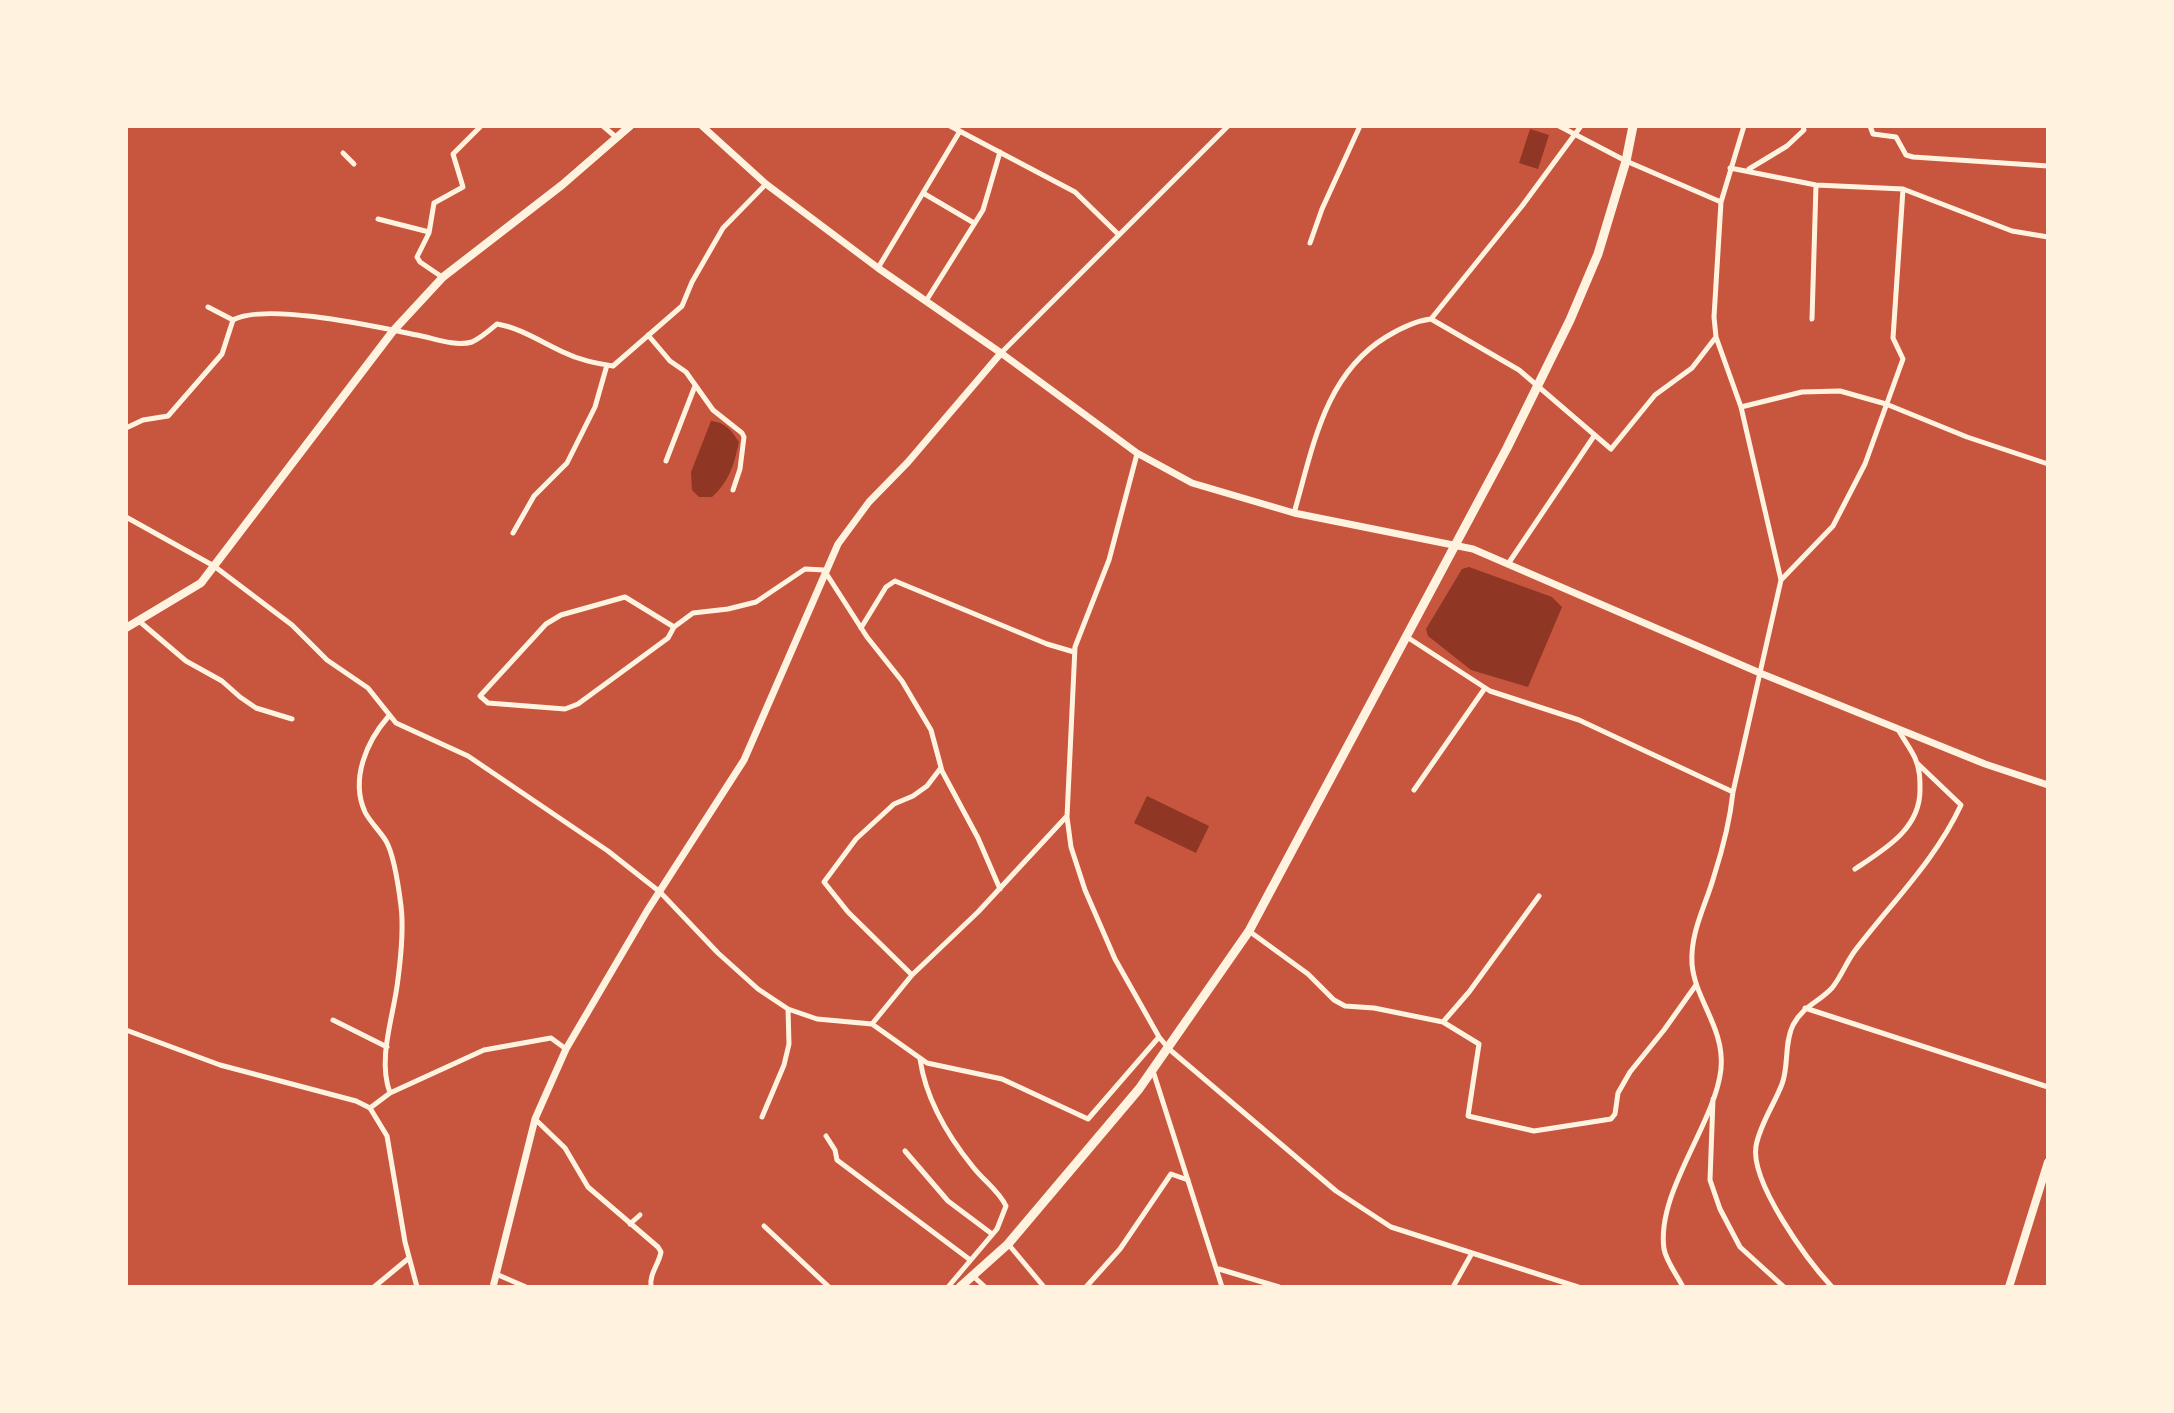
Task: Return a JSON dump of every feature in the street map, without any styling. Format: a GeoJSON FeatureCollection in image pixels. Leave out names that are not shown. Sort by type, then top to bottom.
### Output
{"type":"FeatureCollection","features":[{"type":"Feature","properties":{"kind":"highway"},"geometry":{"type":"LineString","coordinates":[[960,1287],[1008,1244],[1101,1136],[1169,1049],[1249,931],[1405,636],[1457,545],[1570,320],[1598,254],[1626,161],[1633,126]]}},
{"type":"Feature","properties":{"kind":"main road"},"geometry":{"type":"LineString","coordinates":[[126,628],[201,583],[393,331],[443,277],[562,185],[630,126]]}},
{"type":"Feature","properties":{"kind":"main road"},"geometry":{"type":"LineString","coordinates":[[2009,1287],[2048,1162]]}},
{"type":"Feature","properties":{"kind":"street"},"geometry":{"type":"LineString","coordinates":[[443,277],[417,257],[429,232],[434,203],[463,187],[453,154],[481,126]]}},
{"type":"Feature","properties":{"kind":"street"},"geometry":{"type":"LineString","coordinates":[[603,126],[617,138]]}},
{"type":"Feature","properties":{"kind":"street"},"geometry":{"type":"LineString","coordinates":[[702,126],[766,184],[878,268],[1137,453],[1192,483],[1294,513],[1457,545],[1899,730],[2048,785]]}},
{"type":"Feature","properties":{"kind":"street"},"geometry":{"type":"LineString","coordinates":[[950,126],[1075,192],[1118,234]]}},
{"type":"Feature","properties":{"kind":"street"},"geometry":{"type":"LineString","coordinates":[[493,1287],[535,1119],[566,1049],[744,760],[824,570],[838,544],[869,502],[908,462],[1001,353],[1228,126]]}},
{"type":"Feature","properties":{"kind":"street"},"geometry":{"type":"LineString","coordinates":[[1310,243],[1360,126]]}},
{"type":"Feature","properties":{"kind":"street"},"geometry":{"type":"LineString","coordinates":[[1559,126],[1626,161],[1721,202]]}},
{"type":"Feature","properties":{"kind":"street"},"geometry":{"type":"LineString","coordinates":[[1431,319],[1522,206],[1581,126]]}},
{"type":"Feature","properties":{"kind":"street"},"geometry":{"type":"LineString","coordinates":[[1683,1287],[1665,1252],[1664,1232],[1670,1201],[1714,1094],[1721,1068],[1714,1021],[1696,984],[1692,964],[1694,932],[1714,876],[1731,813],[1733,792],[1781,580],[1741,407],[1716,337],[1714,317],[1721,202],[1744,126]]}},
{"type":"Feature","properties":{"kind":"street"},"geometry":{"type":"LineString","coordinates":[[1748,169],[1787,146],[1804,130],[1803,126]]}},
{"type":"Feature","properties":{"kind":"street"},"geometry":{"type":"LineString","coordinates":[[1870,126],[1873,134],[1896,137],[1906,155],[1913,157],[2048,166]]}},
{"type":"Feature","properties":{"kind":"street"},"geometry":{"type":"LineString","coordinates":[[878,268],[960,131]]}},
{"type":"Feature","properties":{"kind":"street"},"geometry":{"type":"LineString","coordinates":[[926,301],[983,210],[1000,152]]}},
{"type":"Feature","properties":{"kind":"street"},"geometry":{"type":"LineString","coordinates":[[343,153],[354,164]]}},
{"type":"Feature","properties":{"kind":"street"},"geometry":{"type":"LineString","coordinates":[[1730,168],[1748,169],[1816,185],[1903,189],[2012,231],[2048,237]]}},
{"type":"Feature","properties":{"kind":"street"},"geometry":{"type":"LineString","coordinates":[[126,428],[143,420],[168,416],[222,354],[233,320],[241,316],[273,313],[470,343],[497,324],[533,336],[592,363],[613,366],[682,306],[723,228],[766,184]]}},
{"type":"Feature","properties":{"kind":"street"},"geometry":{"type":"LineString","coordinates":[[1812,319],[1816,185]]}},
{"type":"Feature","properties":{"kind":"street"},"geometry":{"type":"LineString","coordinates":[[1781,580],[1833,526],[1865,464],[1903,359],[1893,338],[1903,189]]}},
{"type":"Feature","properties":{"kind":"street"},"geometry":{"type":"LineString","coordinates":[[923,193],[974,223]]}},
{"type":"Feature","properties":{"kind":"street"},"geometry":{"type":"LineString","coordinates":[[378,219],[429,232]]}},
{"type":"Feature","properties":{"kind":"street"},"geometry":{"type":"LineString","coordinates":[[208,307],[233,320]]}},
{"type":"Feature","properties":{"kind":"street"},"geometry":{"type":"LineString","coordinates":[[1294,513],[1321,417],[1341,380],[1360,355],[1376,343],[1422,320],[1431,319],[1519,370],[1611,449],[1655,395],[1692,368],[1716,337]]}},
{"type":"Feature","properties":{"kind":"street"},"geometry":{"type":"LineString","coordinates":[[648,335],[670,361],[686,372],[713,410],[742,433],[740,469],[733,490]]}},
{"type":"Feature","properties":{"kind":"street"},"geometry":{"type":"LineString","coordinates":[[513,533],[534,496],[567,463],[595,407],[607,365]]}},
{"type":"Feature","properties":{"kind":"street"},"geometry":{"type":"LineString","coordinates":[[666,461],[695,385]]}},
{"type":"Feature","properties":{"kind":"street"},"geometry":{"type":"LineString","coordinates":[[1741,407],[1802,392],[1840,391],[1886,404],[1967,437],[2048,464]]}},
{"type":"Feature","properties":{"kind":"street"},"geometry":{"type":"LineString","coordinates":[[1508,564],[1594,436]]}},
{"type":"Feature","properties":{"kind":"street"},"geometry":{"type":"LineString","coordinates":[[1137,453],[1109,560],[1074,652],[1067,817],[1071,847],[1085,890],[1115,959],[1159,1037],[1169,1049],[1336,1191],[1391,1227],[1577,1287]]}},
{"type":"Feature","properties":{"kind":"street"},"geometry":{"type":"LineString","coordinates":[[126,517],[214,566],[292,625],[327,660],[368,688],[388,717],[408,730],[468,756],[608,851],[660,892],[758,989],[788,1009],[817,1019],[872,1024],[927,1063],[1002,1079],[1088,1119],[1159,1037]]}},
{"type":"Feature","properties":{"kind":"street"},"geometry":{"type":"LineString","coordinates":[[674,627],[625,597],[561,615],[546,624],[480,696],[488,703],[565,709],[578,704],[668,638],[674,627],[693,613],[756,602],[805,569],[824,570]]}},
{"type":"Feature","properties":{"kind":"street"},"geometry":{"type":"LineString","coordinates":[[824,570],[861,628],[902,681],[931,730],[941,768],[978,838],[1000,889]]}},
{"type":"Feature","properties":{"kind":"street"},"geometry":{"type":"LineString","coordinates":[[861,628],[886,587],[895,581],[1047,644],[1074,652]]}},
{"type":"Feature","properties":{"kind":"street"},"geometry":{"type":"LineString","coordinates":[[139,621],[186,661],[222,681],[248,703],[292,719]]}},
{"type":"Feature","properties":{"kind":"street"},"geometry":{"type":"LineString","coordinates":[[1405,636],[1485,688],[1579,720],[1733,792]]}},
{"type":"Feature","properties":{"kind":"street"},"geometry":{"type":"LineString","coordinates":[[1414,790],[1485,688]]}},
{"type":"Feature","properties":{"kind":"street"},"geometry":{"type":"LineString","coordinates":[[388,717],[375,731],[368,746],[359,786],[365,811],[388,844],[401,906],[398,979],[387,1047],[386,1083],[390,1093]]}},
{"type":"Feature","properties":{"kind":"street"},"geometry":{"type":"LineString","coordinates":[[1832,1287],[1794,1239],[1758,1174],[1756,1149],[1762,1125],[1784,1078],[1791,1029],[1804,1008],[1831,988],[1854,952],[1929,862],[1961,805],[1917,763],[1899,730]]}},
{"type":"Feature","properties":{"kind":"street"},"geometry":{"type":"LineString","coordinates":[[1855,869],[1881,852],[1912,824],[1920,804],[1917,763]]}},
{"type":"Feature","properties":{"kind":"street"},"geometry":{"type":"LineString","coordinates":[[912,975],[848,912],[824,882],[856,839],[894,804],[927,786],[941,768]]}},
{"type":"Feature","properties":{"kind":"street"},"geometry":{"type":"LineString","coordinates":[[872,1024],[912,975],[1000,889],[1067,817]]}},
{"type":"Feature","properties":{"kind":"street"},"geometry":{"type":"LineString","coordinates":[[1443,1022],[1469,992],[1539,896]]}},
{"type":"Feature","properties":{"kind":"street"},"geometry":{"type":"LineString","coordinates":[[1249,931],[1308,974],[1334,1000],[1345,1006],[1374,1008],[1443,1022],[1479,1044],[1468,1116],[1534,1131],[1611,1119],[1615,1114],[1618,1093],[1630,1072],[1696,984]]}},
{"type":"Feature","properties":{"kind":"street"},"geometry":{"type":"LineString","coordinates":[[1804,1008],[2048,1087]]}},
{"type":"Feature","properties":{"kind":"street"},"geometry":{"type":"LineString","coordinates":[[762,1117],[784,1065],[789,1044],[788,1009]]}},
{"type":"Feature","properties":{"kind":"street"},"geometry":{"type":"LineString","coordinates":[[333,1020],[387,1047]]}},
{"type":"Feature","properties":{"kind":"street"},"geometry":{"type":"LineString","coordinates":[[126,1030],[220,1065],[356,1101],[370,1108],[387,1136],[417,1287]]}},
{"type":"Feature","properties":{"kind":"street"},"geometry":{"type":"LineString","coordinates":[[370,1108],[390,1093],[484,1050],[551,1038],[566,1049]]}},
{"type":"Feature","properties":{"kind":"street"},"geometry":{"type":"LineString","coordinates":[[920,1059],[923,1079],[939,1120],[974,1168],[1005,1202],[1005,1212],[992,1234],[948,1287]]}},
{"type":"Feature","properties":{"kind":"street"},"geometry":{"type":"LineString","coordinates":[[1153,1070],[1222,1287]]}},
{"type":"Feature","properties":{"kind":"street"},"geometry":{"type":"LineString","coordinates":[[1714,1094],[1710,1180],[1720,1209],[1740,1247],[1784,1287]]}},
{"type":"Feature","properties":{"kind":"street"},"geometry":{"type":"LineString","coordinates":[[535,1119],[565,1148],[588,1187],[661,1252],[651,1287]]}},
{"type":"Feature","properties":{"kind":"street"},"geometry":{"type":"LineString","coordinates":[[826,1136],[837,1160],[969,1259]]}},
{"type":"Feature","properties":{"kind":"street"},"geometry":{"type":"LineString","coordinates":[[905,1151],[948,1201],[992,1234]]}},
{"type":"Feature","properties":{"kind":"street"},"geometry":{"type":"LineString","coordinates":[[1086,1287],[1120,1249],[1171,1174],[1189,1180]]}},
{"type":"Feature","properties":{"kind":"street"},"geometry":{"type":"LineString","coordinates":[[630,1224],[640,1215]]}},
{"type":"Feature","properties":{"kind":"street"},"geometry":{"type":"LineString","coordinates":[[764,1226],[829,1287]]}},
{"type":"Feature","properties":{"kind":"street"},"geometry":{"type":"LineString","coordinates":[[1008,1244],[1044,1287]]}},
{"type":"Feature","properties":{"kind":"street"},"geometry":{"type":"LineString","coordinates":[[1453,1287],[1472,1253]]}},
{"type":"Feature","properties":{"kind":"street"},"geometry":{"type":"LineString","coordinates":[[374,1287],[409,1258]]}},
{"type":"Feature","properties":{"kind":"street"},"geometry":{"type":"LineString","coordinates":[[1218,1268],[1279,1287]]}},
{"type":"Feature","properties":{"kind":"street"},"geometry":{"type":"LineString","coordinates":[[496,1274],[526,1287]]}},
{"type":"Feature","properties":{"kind":"street"},"geometry":{"type":"LineString","coordinates":[[973,1276],[985,1287]]}},
{"type":"Feature","properties":{"kind":"street"},"geometry":{"type":"LineString","coordinates":[[1548,1287],[1553,1278]]}},
{"type":"Feature","properties":{"kind":"shaded area"},"geometry":{"type":"Polygon","coordinates":[[[1530,129],[1549,135],[1538,169],[1519,163],[1530,129]]]}},
{"type":"Feature","properties":{"kind":"shaded area"},"geometry":{"type":"Polygon","coordinates":[[[711,421],[727,427],[739,442],[723,485],[712,497],[699,497],[692,490],[691,472],[711,421]]]}},
{"type":"Feature","properties":{"kind":"shaded area"},"geometry":{"type":"Polygon","coordinates":[[[1469,567],[1552,597],[1562,607],[1528,687],[1471,670],[1428,636],[1426,629],[1462,569],[1469,567]]]}},
{"type":"Feature","properties":{"kind":"shaded area"},"geometry":{"type":"Polygon","coordinates":[[[1147,796],[1209,826],[1196,853],[1134,823],[1147,796]]]}}]}
